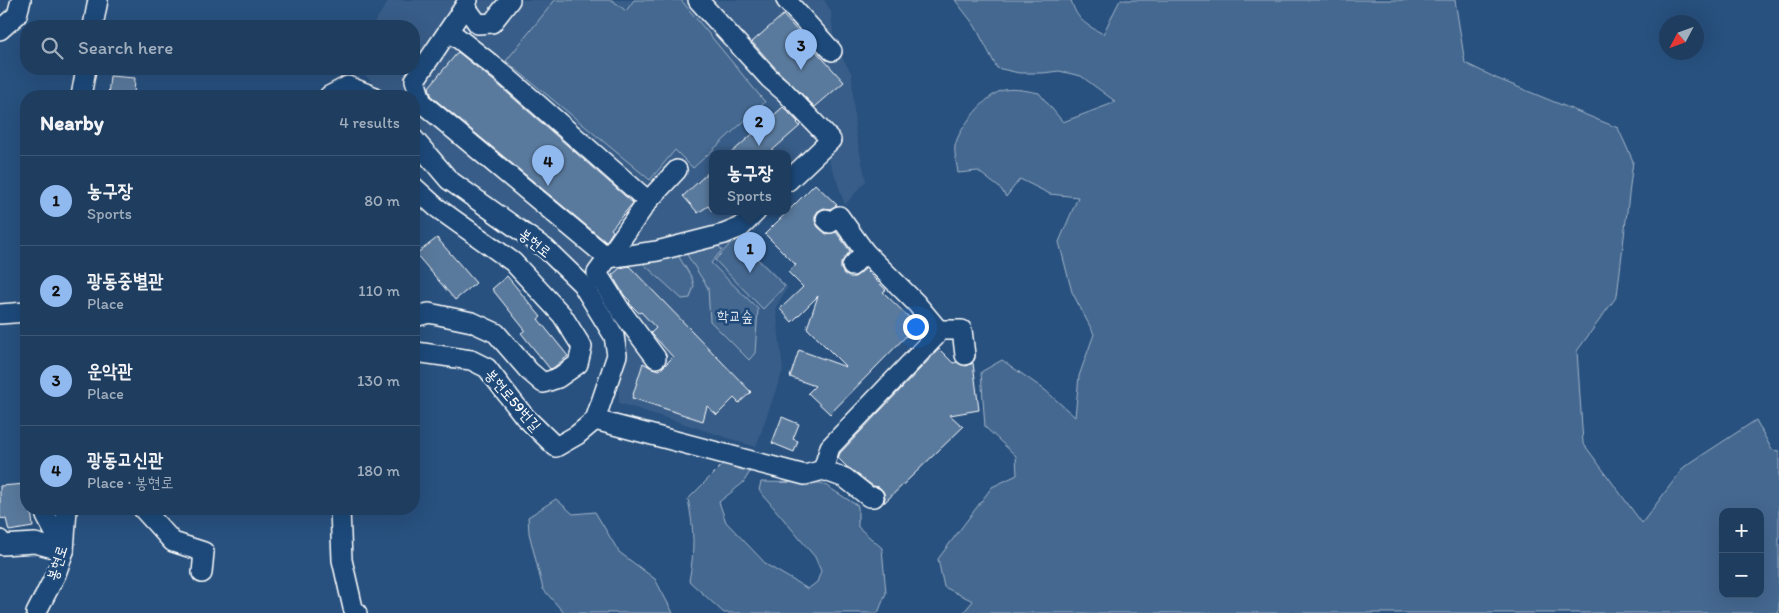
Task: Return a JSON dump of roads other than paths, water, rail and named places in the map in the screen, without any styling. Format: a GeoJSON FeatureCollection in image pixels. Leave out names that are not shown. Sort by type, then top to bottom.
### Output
{"type":"FeatureCollection","features":[{"type":"Feature","properties":{"kind":"street"},"geometry":{"type":"LineString","coordinates":[[0,30],[17,15],[21,0]]}},
{"type":"Feature","properties":{"kind":"street"},"geometry":{"type":"LineString","coordinates":[[94,20],[98,0]]}},
{"type":"Feature","properties":{"kind":"street"},"geometry":{"type":"LineString","coordinates":[[420,73],[467,3],[478,24],[492,23],[510,0]]}},
{"type":"Feature","properties":{"kind":"street"},"geometry":{"type":"LineString","coordinates":[[698,0],[770,79],[831,140],[791,178]]}},
{"type":"Feature","properties":{"kind":"street"},"geometry":{"type":"LineString","coordinates":[[786,0],[832,51]]}},
{"type":"Feature","properties":{"kind":"street"},"geometry":{"type":"LineString","coordinates":[[449,31],[501,72],[648,201]]}},
{"type":"Feature","properties":{"kind":"street"},"geometry":{"type":"LineString","coordinates":[[82,90],[85,75]]}},
{"type":"Feature","properties":{"kind":"street"},"geometry":{"type":"LineString","coordinates":[[418,75],[415,80],[418,90]]}},
{"type":"Feature","properties":{"kind":"street"},"geometry":{"type":"LineString","coordinates":[[340,90],[348,86],[358,90]]}},
{"type":"Feature","properties":{"kind":"street"},"geometry":{"type":"LineString","coordinates":[[420,96],[422,103],[608,258],[657,251],[724,234],[741,227],[753,215]]}},
{"type":"Feature","properties":{"kind":"street","name":"봉현로"},"geometry":{"type":"LineString","coordinates":[[420,146],[449,180],[546,249],[582,284],[614,336],[617,355],[595,420]]}},
{"type":"Feature","properties":{"kind":"street","name":"봉현로"},"geometry":{"type":"LineString","coordinates":[[420,157],[444,186],[546,264],[578,295],[606,342],[611,371]]}},
{"type":"Feature","properties":{"kind":"street"},"geometry":{"type":"LineString","coordinates":[[656,358],[621,312],[597,272],[648,201],[676,170]]}},
{"type":"Feature","properties":{"kind":"street"},"geometry":{"type":"LineString","coordinates":[[420,192],[436,207],[513,262],[562,315],[582,346],[578,364],[558,378],[543,383],[529,371],[496,333],[472,322],[420,310]]}},
{"type":"Feature","properties":{"kind":"street"},"geometry":{"type":"LineString","coordinates":[[823,470],[830,447],[911,365],[935,337],[936,330],[936,327],[916,304],[858,259],[839,216],[827,224]]}},
{"type":"Feature","properties":{"kind":"street"},"geometry":{"type":"LineString","coordinates":[[0,314],[20,312]]}},
{"type":"Feature","properties":{"kind":"street"},"geometry":{"type":"LineString","coordinates":[[936,330],[962,330],[965,355]]}},
{"type":"Feature","properties":{"kind":"street","name":"봉현로59번길"},"geometry":{"type":"LineString","coordinates":[[420,353],[471,360],[487,368],[524,416],[556,447],[577,436],[595,420]]}},
{"type":"Feature","properties":{"kind":"street"},"geometry":{"type":"LineString","coordinates":[[595,420],[805,475],[823,470],[845,478],[870,497],[874,497]]}},
{"type":"Feature","properties":{"kind":"street"},"geometry":{"type":"LineString","coordinates":[[46,515],[64,551]]}},
{"type":"Feature","properties":{"kind":"street","name":"봉현로"},"geometry":{"type":"LineString","coordinates":[[36,613],[56,574],[64,551],[67,515]]}},
{"type":"Feature","properties":{"kind":"street"},"geometry":{"type":"LineString","coordinates":[[149,515],[174,542],[204,552],[202,573]]}},
{"type":"Feature","properties":{"kind":"street"},"geometry":{"type":"LineString","coordinates":[[340,515],[342,560],[353,608],[358,613]]}},
{"type":"Feature","properties":{"kind":"street"},"geometry":{"type":"LineString","coordinates":[[0,540],[2,545],[35,543],[64,551]]}},
{"type":"Feature","properties":{"kind":"place","name":"운악관"},"geometry":{"type":"Point","coordinates":[801,70]}},
{"type":"Feature","properties":{"kind":"place","name":"광동중별관"},"geometry":{"type":"Point","coordinates":[759,146]}},
{"type":"Feature","properties":{"kind":"place","name":"광동고신관"},"geometry":{"type":"Point","coordinates":[548,186]}},
{"type":"Feature","properties":{"kind":"place","name":"농구장"},"geometry":{"type":"Point","coordinates":[750,273]}},
{"type":"Feature","properties":{"kind":"park label","name":"학교숲"},"geometry":{"type":"Point","coordinates":[735,316]}}]}
